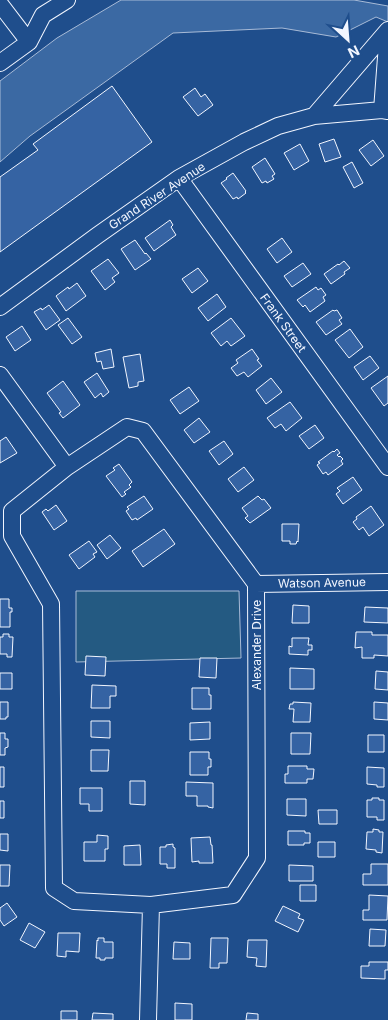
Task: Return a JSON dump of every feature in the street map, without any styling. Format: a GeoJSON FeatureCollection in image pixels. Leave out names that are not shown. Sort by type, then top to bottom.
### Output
{"type":"FeatureCollection","features":[{"type":"Feature","properties":{"kind":"street"},"geometry":{"type":"LineString","coordinates":[[0,62],[29,42],[43,15],[67,0]]}},
{"type":"Feature","properties":{"kind":"street"},"geometry":{"type":"LineString","coordinates":[[0,4],[29,42]]}},
{"type":"Feature","properties":{"kind":"street"},"geometry":{"type":"LineString","coordinates":[[385,111],[388,30]]}},
{"type":"Feature","properties":{"kind":"street"},"geometry":{"type":"LineString","coordinates":[[314,116],[388,30]]}},
{"type":"Feature","properties":{"kind":"street","name":"Grand River Avenue"},"geometry":{"type":"LineString","coordinates":[[0,307],[179,178],[244,142],[278,126],[314,116],[385,111]]}},
{"type":"Feature","properties":{"kind":"street","name":"Frank Street"},"geometry":{"type":"LineString","coordinates":[[179,178],[388,467]]}},
{"type":"Feature","properties":{"kind":"street"},"geometry":{"type":"LineString","coordinates":[[0,375],[67,467]]}},
{"type":"Feature","properties":{"kind":"street","name":"Alexander Drive"},"geometry":{"type":"LineString","coordinates":[[127,427],[143,431],[256,584],[257,858],[233,896],[151,905],[74,901],[54,888],[51,604],[12,536],[12,511],[67,467],[127,427]]}},
{"type":"Feature","properties":{"kind":"street","name":"Watson Avenue"},"geometry":{"type":"LineString","coordinates":[[256,584],[388,582]]}},
{"type":"Feature","properties":{"kind":"street"},"geometry":{"type":"LineString","coordinates":[[148,1020],[151,905]]}},
{"type":"Feature","properties":{"kind":"shaded area"},"geometry":{"type":"Polygon","coordinates":[[[121,0],[354,0],[388,6],[388,22],[376,17],[336,37],[282,28],[173,33],[30,136],[0,162],[0,81],[57,38],[121,0]]]}},
{"type":"Feature","properties":{"kind":"shaded area"},"geometry":{"type":"Polygon","coordinates":[[[76,591],[239,591],[241,658],[76,662],[76,591]]]}},
{"type":"Feature","properties":{"kind":"building"},"geometry":{"type":"Polygon","coordinates":[[[112,86],[152,142],[0,252],[0,177],[38,150],[33,144],[112,86]]]}},
{"type":"Feature","properties":{"kind":"building"},"geometry":{"type":"Polygon","coordinates":[[[195,88],[201,97],[205,94],[213,105],[198,116],[183,97],[195,88]]]}},
{"type":"Feature","properties":{"kind":"building"},"geometry":{"type":"Polygon","coordinates":[[[334,139],[341,157],[325,162],[319,144],[334,139]]]}},
{"type":"Feature","properties":{"kind":"building"},"geometry":{"type":"Polygon","coordinates":[[[373,140],[384,156],[371,166],[359,150],[373,140]]]}},
{"type":"Feature","properties":{"kind":"building"},"geometry":{"type":"Polygon","coordinates":[[[300,144],[309,161],[294,170],[284,153],[300,144]]]}},
{"type":"Feature","properties":{"kind":"building"},"geometry":{"type":"Polygon","coordinates":[[[265,158],[275,174],[272,176],[274,179],[267,183],[266,181],[262,183],[252,167],[265,158]]]}},
{"type":"Feature","properties":{"kind":"building"},"geometry":{"type":"Polygon","coordinates":[[[352,162],[363,183],[354,188],[343,167],[352,162]]]}},
{"type":"Feature","properties":{"kind":"building"},"geometry":{"type":"Polygon","coordinates":[[[233,173],[246,191],[238,199],[237,197],[233,199],[221,183],[233,173]]]}},
{"type":"Feature","properties":{"kind":"building"},"geometry":{"type":"Polygon","coordinates":[[[170,220],[173,225],[171,227],[176,235],[154,251],[145,238],[170,220]]]}},
{"type":"Feature","properties":{"kind":"building"},"geometry":{"type":"Polygon","coordinates":[[[282,238],[292,252],[277,263],[267,249],[282,238]]]}},
{"type":"Feature","properties":{"kind":"building"},"geometry":{"type":"Polygon","coordinates":[[[135,240],[151,259],[135,270],[121,249],[135,240]]]}},
{"type":"Feature","properties":{"kind":"building"},"geometry":{"type":"Polygon","coordinates":[[[108,259],[119,273],[112,278],[115,282],[105,290],[91,271],[108,259]]]}},
{"type":"Feature","properties":{"kind":"building"},"geometry":{"type":"Polygon","coordinates":[[[344,261],[350,268],[331,284],[324,274],[344,261]]]}},
{"type":"Feature","properties":{"kind":"building"},"geometry":{"type":"Polygon","coordinates":[[[303,263],[311,274],[292,287],[284,276],[303,263]]]}},
{"type":"Feature","properties":{"kind":"building"},"geometry":{"type":"Polygon","coordinates":[[[198,268],[208,281],[192,293],[182,279],[198,268]]]}},
{"type":"Feature","properties":{"kind":"building"},"geometry":{"type":"Polygon","coordinates":[[[77,283],[86,296],[66,311],[56,296],[77,283]]]}},
{"type":"Feature","properties":{"kind":"building"},"geometry":{"type":"Polygon","coordinates":[[[316,287],[318,290],[321,288],[326,295],[323,297],[325,301],[310,312],[305,305],[303,307],[297,300],[316,287]]]}},
{"type":"Feature","properties":{"kind":"building"},"geometry":{"type":"Polygon","coordinates":[[[217,294],[226,307],[208,321],[198,308],[217,294]]]}},
{"type":"Feature","properties":{"kind":"building"},"geometry":{"type":"Polygon","coordinates":[[[49,305],[60,320],[46,330],[34,312],[41,308],[42,310],[49,305]]]}},
{"type":"Feature","properties":{"kind":"building"},"geometry":{"type":"Polygon","coordinates":[[[333,310],[337,310],[342,318],[339,320],[342,324],[326,335],[316,322],[333,310]]]}},
{"type":"Feature","properties":{"kind":"building"},"geometry":{"type":"Polygon","coordinates":[[[68,318],[82,337],[72,344],[58,325],[68,318]]]}},
{"type":"Feature","properties":{"kind":"building"},"geometry":{"type":"Polygon","coordinates":[[[231,318],[245,336],[231,346],[227,341],[221,346],[211,333],[231,318]]]}},
{"type":"Feature","properties":{"kind":"building"},"geometry":{"type":"Polygon","coordinates":[[[22,326],[31,340],[15,351],[6,337],[22,326]]]}},
{"type":"Feature","properties":{"kind":"building"},"geometry":{"type":"Polygon","coordinates":[[[350,329],[363,347],[349,358],[335,340],[350,329]]]}},
{"type":"Feature","properties":{"kind":"building"},"geometry":{"type":"Polygon","coordinates":[[[111,349],[114,367],[103,369],[101,361],[97,362],[95,353],[111,349]]]}},
{"type":"Feature","properties":{"kind":"building"},"geometry":{"type":"Polygon","coordinates":[[[252,349],[262,366],[248,377],[244,372],[237,376],[231,368],[238,363],[236,360],[252,349]]]}},
{"type":"Feature","properties":{"kind":"building"},"geometry":{"type":"Polygon","coordinates":[[[140,354],[144,381],[138,382],[138,386],[129,388],[123,357],[140,354]]]}},
{"type":"Feature","properties":{"kind":"building"},"geometry":{"type":"Polygon","coordinates":[[[370,356],[379,368],[363,380],[354,367],[370,356]]]}},
{"type":"Feature","properties":{"kind":"building"},"geometry":{"type":"Polygon","coordinates":[[[97,373],[109,392],[103,397],[101,393],[95,398],[84,382],[97,373]]]}},
{"type":"Feature","properties":{"kind":"building"},"geometry":{"type":"Polygon","coordinates":[[[388,376],[388,403],[384,406],[371,388],[388,376]]]}},
{"type":"Feature","properties":{"kind":"building"},"geometry":{"type":"Polygon","coordinates":[[[271,378],[282,392],[266,404],[256,390],[271,378]]]}},
{"type":"Feature","properties":{"kind":"building"},"geometry":{"type":"Polygon","coordinates":[[[63,381],[80,405],[63,418],[59,413],[61,412],[47,393],[63,381]]]}},
{"type":"Feature","properties":{"kind":"building"},"geometry":{"type":"Polygon","coordinates":[[[189,387],[199,401],[180,414],[170,400],[189,387]]]}},
{"type":"Feature","properties":{"kind":"building"},"geometry":{"type":"Polygon","coordinates":[[[290,402],[302,418],[286,431],[281,424],[275,428],[267,418],[290,402]]]}},
{"type":"Feature","properties":{"kind":"building"},"geometry":{"type":"Polygon","coordinates":[[[199,418],[210,432],[194,443],[184,430],[199,418]]]}},
{"type":"Feature","properties":{"kind":"building"},"geometry":{"type":"Polygon","coordinates":[[[315,425],[324,438],[309,449],[299,436],[315,425]]]}},
{"type":"Feature","properties":{"kind":"building"},"geometry":{"type":"Polygon","coordinates":[[[6,437],[17,453],[0,463],[0,441],[6,437]]]}},
{"type":"Feature","properties":{"kind":"building"},"geometry":{"type":"Polygon","coordinates":[[[224,441],[233,454],[219,465],[209,451],[224,441]]]}},
{"type":"Feature","properties":{"kind":"building"},"geometry":{"type":"Polygon","coordinates":[[[337,449],[340,453],[337,455],[343,459],[341,461],[343,464],[328,475],[326,472],[323,474],[317,465],[320,463],[318,462],[337,449]]]}},
{"type":"Feature","properties":{"kind":"building"},"geometry":{"type":"Polygon","coordinates":[[[119,464],[132,482],[129,485],[131,487],[124,492],[126,494],[122,497],[106,476],[115,470],[113,468],[119,464]]]}},
{"type":"Feature","properties":{"kind":"building"},"geometry":{"type":"Polygon","coordinates":[[[244,467],[254,480],[238,492],[228,479],[244,467]]]}},
{"type":"Feature","properties":{"kind":"building"},"geometry":{"type":"Polygon","coordinates":[[[353,477],[362,490],[343,504],[336,494],[340,491],[337,488],[353,477]]]}},
{"type":"Feature","properties":{"kind":"building"},"geometry":{"type":"Polygon","coordinates":[[[144,496],[153,509],[137,520],[136,518],[132,520],[126,511],[129,509],[127,507],[144,496]]]}},
{"type":"Feature","properties":{"kind":"building"},"geometry":{"type":"Polygon","coordinates":[[[258,496],[262,500],[264,499],[271,508],[250,523],[245,518],[248,516],[242,508],[258,496]]]}},
{"type":"Feature","properties":{"kind":"building"},"geometry":{"type":"Polygon","coordinates":[[[56,505],[67,521],[54,530],[42,512],[46,509],[48,511],[56,505]]]}},
{"type":"Feature","properties":{"kind":"building"},"geometry":{"type":"Polygon","coordinates":[[[371,506],[384,525],[369,536],[363,527],[359,530],[353,522],[357,519],[356,517],[371,506]]]}},
{"type":"Feature","properties":{"kind":"building"},"geometry":{"type":"Polygon","coordinates":[[[282,524],[299,524],[298,542],[296,544],[290,544],[290,541],[282,541],[282,524]]]}},
{"type":"Feature","properties":{"kind":"building"},"geometry":{"type":"Polygon","coordinates":[[[164,529],[175,544],[143,567],[132,551],[164,529]]]}},
{"type":"Feature","properties":{"kind":"building"},"geometry":{"type":"Polygon","coordinates":[[[110,535],[121,548],[107,559],[97,545],[110,535]]]}},
{"type":"Feature","properties":{"kind":"building"},"geometry":{"type":"Polygon","coordinates":[[[89,541],[97,552],[93,554],[95,557],[79,569],[69,555],[89,541]]]}},
{"type":"Feature","properties":{"kind":"building"},"geometry":{"type":"Polygon","coordinates":[[[0,599],[9,599],[9,608],[12,608],[12,612],[10,612],[10,627],[0,627],[0,599]]]}},
{"type":"Feature","properties":{"kind":"building"},"geometry":{"type":"Polygon","coordinates":[[[293,605],[309,606],[309,623],[292,623],[293,605]]]}},
{"type":"Feature","properties":{"kind":"building"},"geometry":{"type":"Polygon","coordinates":[[[365,607],[388,608],[388,623],[364,622],[365,607]]]}},
{"type":"Feature","properties":{"kind":"building"},"geometry":{"type":"Polygon","coordinates":[[[356,632],[388,635],[388,656],[374,655],[374,658],[362,658],[362,647],[355,648],[356,632]]]}},
{"type":"Feature","properties":{"kind":"building"},"geometry":{"type":"Polygon","coordinates":[[[3,634],[9,634],[9,637],[13,637],[12,657],[7,657],[7,654],[0,654],[0,637],[3,637],[3,634]]]}},
{"type":"Feature","properties":{"kind":"building"},"geometry":{"type":"Polygon","coordinates":[[[292,638],[309,638],[308,645],[312,645],[312,650],[308,650],[308,655],[289,654],[289,646],[292,647],[292,638]]]}},
{"type":"Feature","properties":{"kind":"building"},"geometry":{"type":"Polygon","coordinates":[[[86,656],[106,657],[105,676],[85,675],[86,656]]]}},
{"type":"Feature","properties":{"kind":"building"},"geometry":{"type":"Polygon","coordinates":[[[200,658],[217,658],[216,678],[199,677],[200,658]]]}},
{"type":"Feature","properties":{"kind":"building"},"geometry":{"type":"Polygon","coordinates":[[[290,668],[314,669],[314,689],[290,689],[290,668]]]}},
{"type":"Feature","properties":{"kind":"building"},"geometry":{"type":"Polygon","coordinates":[[[376,671],[388,672],[388,690],[375,689],[376,671]]]}},
{"type":"Feature","properties":{"kind":"building"},"geometry":{"type":"Polygon","coordinates":[[[0,673],[12,673],[12,689],[0,689],[0,673]]]}},
{"type":"Feature","properties":{"kind":"building"},"geometry":{"type":"Polygon","coordinates":[[[92,685],[116,686],[116,696],[110,696],[110,708],[91,708],[92,685]]]}},
{"type":"Feature","properties":{"kind":"building"},"geometry":{"type":"Polygon","coordinates":[[[192,688],[209,688],[211,709],[192,709],[192,688]]]}},
{"type":"Feature","properties":{"kind":"building"},"geometry":{"type":"Polygon","coordinates":[[[0,702],[8,702],[8,717],[6,719],[0,719],[0,702]]]}},
{"type":"Feature","properties":{"kind":"building"},"geometry":{"type":"Polygon","coordinates":[[[293,702],[311,703],[310,722],[293,722],[294,709],[289,709],[290,704],[293,704],[293,702]]]}},
{"type":"Feature","properties":{"kind":"building"},"geometry":{"type":"Polygon","coordinates":[[[374,702],[388,703],[388,720],[374,719],[374,702]]]}},
{"type":"Feature","properties":{"kind":"building"},"geometry":{"type":"Polygon","coordinates":[[[91,721],[110,721],[110,738],[91,737],[91,721]]]}},
{"type":"Feature","properties":{"kind":"building"},"geometry":{"type":"Polygon","coordinates":[[[210,722],[210,739],[190,740],[190,723],[210,722]]]}},
{"type":"Feature","properties":{"kind":"building"},"geometry":{"type":"Polygon","coordinates":[[[0,733],[5,733],[5,739],[8,739],[5,755],[0,755],[0,733]]]}},
{"type":"Feature","properties":{"kind":"building"},"geometry":{"type":"Polygon","coordinates":[[[291,733],[311,733],[310,754],[291,754],[291,733]]]}},
{"type":"Feature","properties":{"kind":"building"},"geometry":{"type":"Polygon","coordinates":[[[368,735],[384,735],[384,752],[368,752],[368,735]]]}},
{"type":"Feature","properties":{"kind":"building"},"geometry":{"type":"Polygon","coordinates":[[[91,750],[109,750],[108,771],[91,771],[91,750]]]}},
{"type":"Feature","properties":{"kind":"building"},"geometry":{"type":"Polygon","coordinates":[[[190,752],[209,752],[211,767],[208,767],[208,775],[190,775],[190,752]]]}},
{"type":"Feature","properties":{"kind":"building"},"geometry":{"type":"Polygon","coordinates":[[[288,766],[307,766],[307,769],[314,769],[313,779],[307,779],[307,783],[285,783],[285,774],[288,774],[288,766]]]}},
{"type":"Feature","properties":{"kind":"building"},"geometry":{"type":"Polygon","coordinates":[[[0,767],[4,767],[4,787],[0,787],[0,767]]]}},
{"type":"Feature","properties":{"kind":"building"},"geometry":{"type":"Polygon","coordinates":[[[367,767],[384,768],[384,787],[367,784],[367,767]]]}},
{"type":"Feature","properties":{"kind":"building"},"geometry":{"type":"Polygon","coordinates":[[[130,781],[145,781],[145,805],[130,804],[130,781]]]}},
{"type":"Feature","properties":{"kind":"building"},"geometry":{"type":"Polygon","coordinates":[[[186,782],[213,783],[213,808],[197,806],[197,796],[186,796],[186,782]]]}},
{"type":"Feature","properties":{"kind":"building"},"geometry":{"type":"Polygon","coordinates":[[[80,788],[102,788],[102,811],[89,811],[89,804],[80,804],[80,788]]]}},
{"type":"Feature","properties":{"kind":"building"},"geometry":{"type":"Polygon","coordinates":[[[372,798],[384,800],[384,820],[377,820],[377,817],[367,817],[367,800],[372,800],[372,798]]]}},
{"type":"Feature","properties":{"kind":"building"},"geometry":{"type":"Polygon","coordinates":[[[287,799],[306,799],[306,816],[287,815],[287,799]]]}},
{"type":"Feature","properties":{"kind":"building"},"geometry":{"type":"Polygon","coordinates":[[[0,801],[4,801],[4,818],[0,818],[0,801]]]}},
{"type":"Feature","properties":{"kind":"building"},"geometry":{"type":"Polygon","coordinates":[[[318,810],[337,810],[337,824],[319,824],[318,810]]]}},
{"type":"Feature","properties":{"kind":"building"},"geometry":{"type":"Polygon","coordinates":[[[373,829],[383,832],[382,853],[366,849],[367,832],[373,832],[373,829]]]}},
{"type":"Feature","properties":{"kind":"building"},"geometry":{"type":"Polygon","coordinates":[[[288,831],[305,831],[305,833],[310,833],[310,843],[288,845],[288,831]]]}},
{"type":"Feature","properties":{"kind":"building"},"geometry":{"type":"Polygon","coordinates":[[[0,834],[8,834],[8,851],[0,850],[0,834]]]}},
{"type":"Feature","properties":{"kind":"building"},"geometry":{"type":"Polygon","coordinates":[[[97,835],[108,836],[108,849],[105,849],[105,861],[84,861],[84,842],[97,842],[97,835]]]}},
{"type":"Feature","properties":{"kind":"building"},"geometry":{"type":"Polygon","coordinates":[[[210,837],[213,863],[192,862],[191,838],[210,837]]]}},
{"type":"Feature","properties":{"kind":"building"},"geometry":{"type":"Polygon","coordinates":[[[318,842],[335,842],[335,857],[318,857],[318,842]]]}},
{"type":"Feature","properties":{"kind":"building"},"geometry":{"type":"Polygon","coordinates":[[[173,844],[175,848],[175,868],[167,868],[167,864],[160,864],[160,847],[173,844]]]}},
{"type":"Feature","properties":{"kind":"building"},"geometry":{"type":"Polygon","coordinates":[[[140,845],[141,865],[124,865],[124,846],[140,845]]]}},
{"type":"Feature","properties":{"kind":"building"},"geometry":{"type":"Polygon","coordinates":[[[371,864],[388,864],[388,885],[363,885],[363,874],[371,874],[371,864]]]}},
{"type":"Feature","properties":{"kind":"building"},"geometry":{"type":"Polygon","coordinates":[[[0,865],[10,865],[9,886],[0,886],[0,865]]]}},
{"type":"Feature","properties":{"kind":"building"},"geometry":{"type":"Polygon","coordinates":[[[289,865],[313,866],[313,881],[289,881],[289,865]]]}},
{"type":"Feature","properties":{"kind":"building"},"geometry":{"type":"Polygon","coordinates":[[[300,885],[316,885],[316,901],[300,901],[300,885]]]}},
{"type":"Feature","properties":{"kind":"building"},"geometry":{"type":"Polygon","coordinates":[[[369,895],[388,896],[387,920],[363,920],[363,910],[369,910],[369,895]]]}},
{"type":"Feature","properties":{"kind":"building"},"geometry":{"type":"Polygon","coordinates":[[[7,903],[17,917],[4,926],[0,920],[0,908],[7,903]]]}},
{"type":"Feature","properties":{"kind":"building"},"geometry":{"type":"Polygon","coordinates":[[[283,906],[300,914],[298,918],[304,920],[298,932],[275,921],[283,906]]]}},
{"type":"Feature","properties":{"kind":"building"},"geometry":{"type":"Polygon","coordinates":[[[29,923],[45,932],[35,948],[20,940],[29,923]]]}},
{"type":"Feature","properties":{"kind":"building"},"geometry":{"type":"Polygon","coordinates":[[[370,929],[386,930],[385,946],[369,946],[370,929]]]}},
{"type":"Feature","properties":{"kind":"building"},"geometry":{"type":"Polygon","coordinates":[[[58,933],[80,933],[79,952],[66,951],[66,957],[57,956],[58,933]]]}},
{"type":"Feature","properties":{"kind":"building"},"geometry":{"type":"Polygon","coordinates":[[[98,938],[104,938],[104,942],[113,942],[113,958],[100,960],[100,958],[96,958],[98,938]]]}},
{"type":"Feature","properties":{"kind":"building"},"geometry":{"type":"Polygon","coordinates":[[[211,938],[228,938],[227,963],[219,963],[219,968],[210,968],[211,938]]]}},
{"type":"Feature","properties":{"kind":"building"},"geometry":{"type":"Polygon","coordinates":[[[248,940],[267,940],[266,967],[256,966],[257,958],[247,957],[248,940]]]}},
{"type":"Feature","properties":{"kind":"building"},"geometry":{"type":"Polygon","coordinates":[[[174,942],[190,943],[190,959],[173,959],[174,942]]]}},
{"type":"Feature","properties":{"kind":"building"},"geometry":{"type":"Polygon","coordinates":[[[369,962],[388,962],[388,970],[385,970],[385,979],[361,978],[361,966],[369,966],[369,962]]]}},
{"type":"Feature","properties":{"kind":"building"},"geometry":{"type":"Polygon","coordinates":[[[175,1003],[192,1004],[192,1020],[175,1020],[175,1003]]]}},
{"type":"Feature","properties":{"kind":"building"},"geometry":{"type":"Polygon","coordinates":[[[61,1011],[77,1011],[77,1020],[61,1020],[61,1011]]]}},
{"type":"Feature","properties":{"kind":"building"},"geometry":{"type":"Polygon","coordinates":[[[93,1013],[113,1014],[113,1020],[92,1020],[93,1013]]]}},
{"type":"Feature","properties":{"kind":"building"},"geometry":{"type":"Polygon","coordinates":[[[247,1013],[258,1014],[258,1020],[246,1020],[247,1013]]]}}]}
